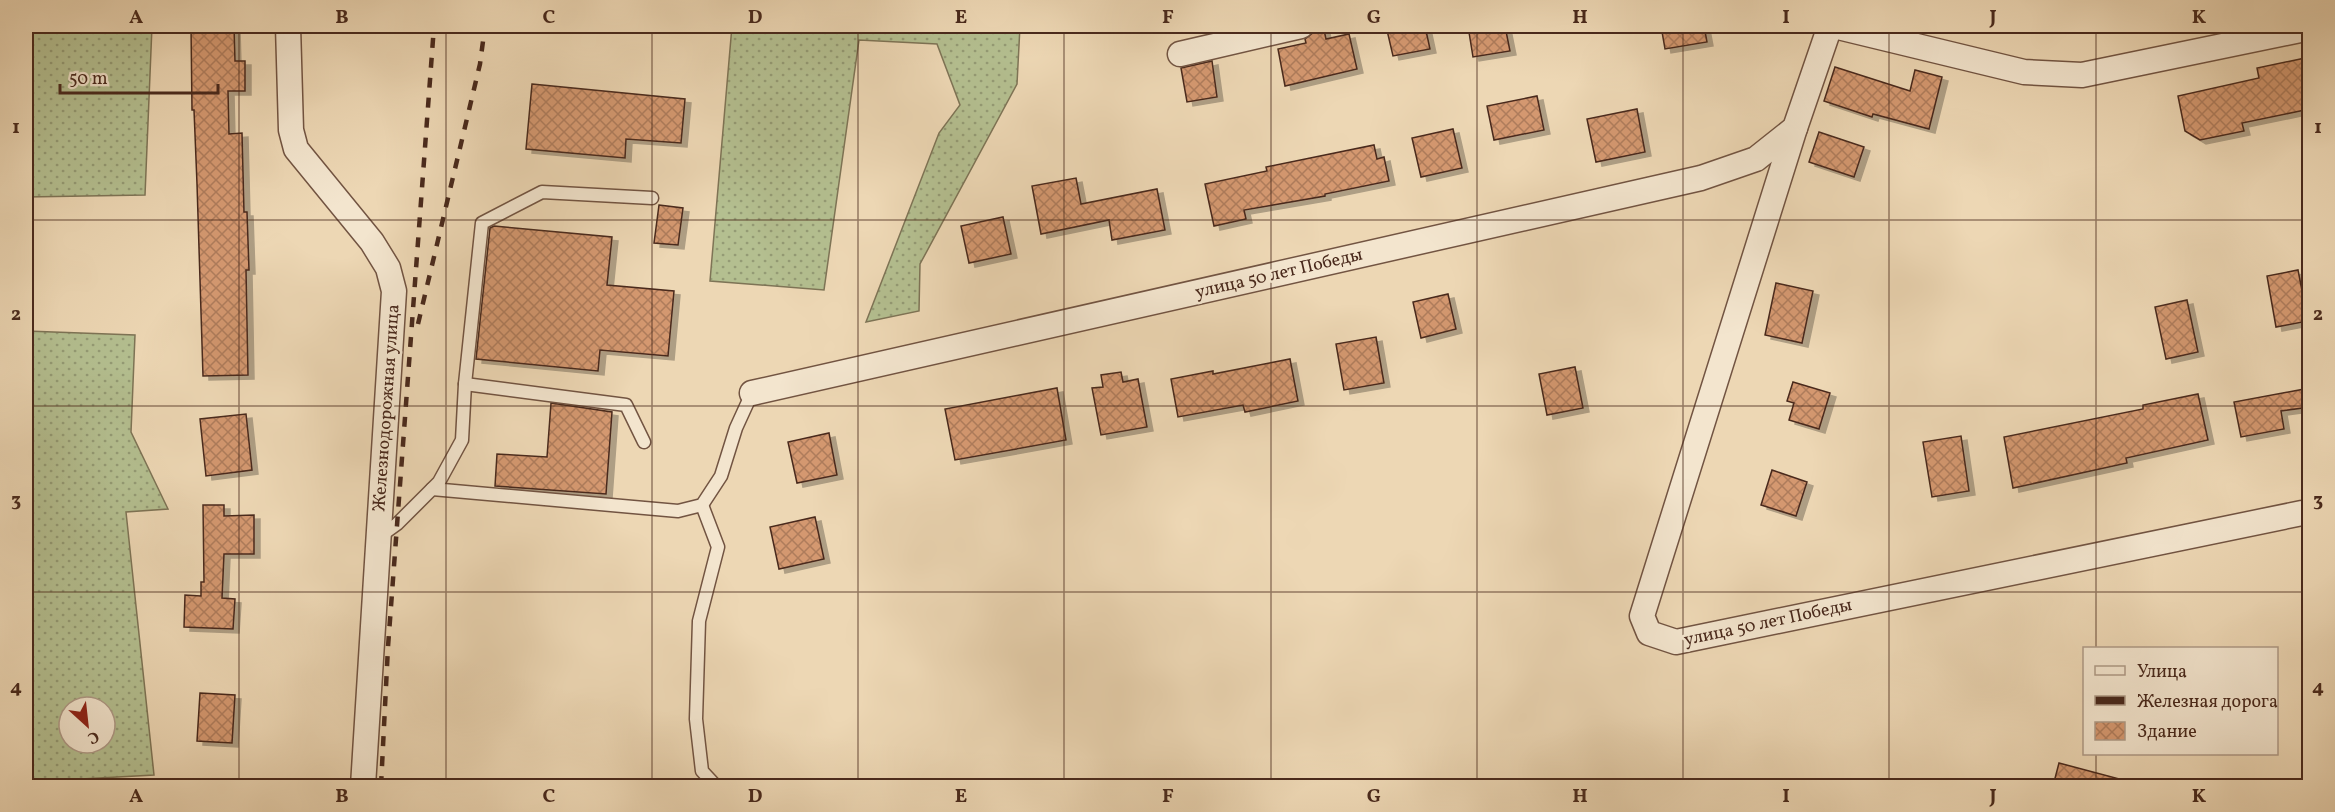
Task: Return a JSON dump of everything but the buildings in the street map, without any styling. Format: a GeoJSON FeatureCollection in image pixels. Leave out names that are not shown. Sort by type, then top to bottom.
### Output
{"type":"FeatureCollection","features":[{"type":"Feature","properties":{"kind":"street","name":"Железнодорожная улица"},"geometry":{"type":"LineString","coordinates":[[288,26],[291,130],[296,149],[372,242],[388,268],[394,291],[363,786]]}},
{"type":"Feature","properties":{"kind":"street"},"geometry":{"type":"LineString","coordinates":[[1180,54],[1301,26]]}},
{"type":"Feature","properties":{"kind":"street"},"geometry":{"type":"LineString","coordinates":[[1832,26],[2024,72],[2082,75],[2310,28]]}},
{"type":"Feature","properties":{"kind":"street","name":"улица 50 лет Победы"},"geometry":{"type":"LineString","coordinates":[[1832,26],[1795,128],[1642,615],[1649,633],[1676,642],[2302,513]]}},
{"type":"Feature","properties":{"kind":"street","name":"улица 50 лет Победы"},"geometry":{"type":"LineString","coordinates":[[752,393],[1701,178],[1756,159],[1795,128]]}},
{"type":"Feature","properties":{"kind":"lane"},"geometry":{"type":"LineString","coordinates":[[379,537],[397,524],[439,482],[462,440],[465,384],[482,224],[542,192],[652,198]]}},
{"type":"Feature","properties":{"kind":"lane"},"geometry":{"type":"LineString","coordinates":[[465,384],[626,405],[644,442]]}},
{"type":"Feature","properties":{"kind":"lane"},"geometry":{"type":"LineString","coordinates":[[432,489],[678,511],[702,505],[721,476],[736,428],[752,393]]}},
{"type":"Feature","properties":{"kind":"lane"},"geometry":{"type":"LineString","coordinates":[[702,505],[718,547],[699,621],[696,719],[702,771],[716,786]]}},
{"type":"Feature","properties":{"kind":"green space"},"geometry":{"type":"Polygon","coordinates":[[[26,26],[152,26],[145,195],[26,197],[26,26]]]}},
{"type":"Feature","properties":{"kind":"green space"},"geometry":{"type":"Polygon","coordinates":[[[732,26],[1020,26],[1017,84],[920,264],[919,311],[866,322],[939,133],[960,105],[937,44],[859,40],[824,290],[710,281],[732,26]]]}},
{"type":"Feature","properties":{"kind":"green space"},"geometry":{"type":"Polygon","coordinates":[[[26,331],[135,335],[131,432],[168,509],[126,512],[154,775],[26,782],[26,331]]]}},
{"type":"Feature","properties":{"kind":"railway"},"geometry":{"type":"LineString","coordinates":[[381,786],[388,647],[434,26]]}},
{"type":"Feature","properties":{"kind":"railway"},"geometry":{"type":"LineString","coordinates":[[418,324],[480,64],[485,26]]}}]}
